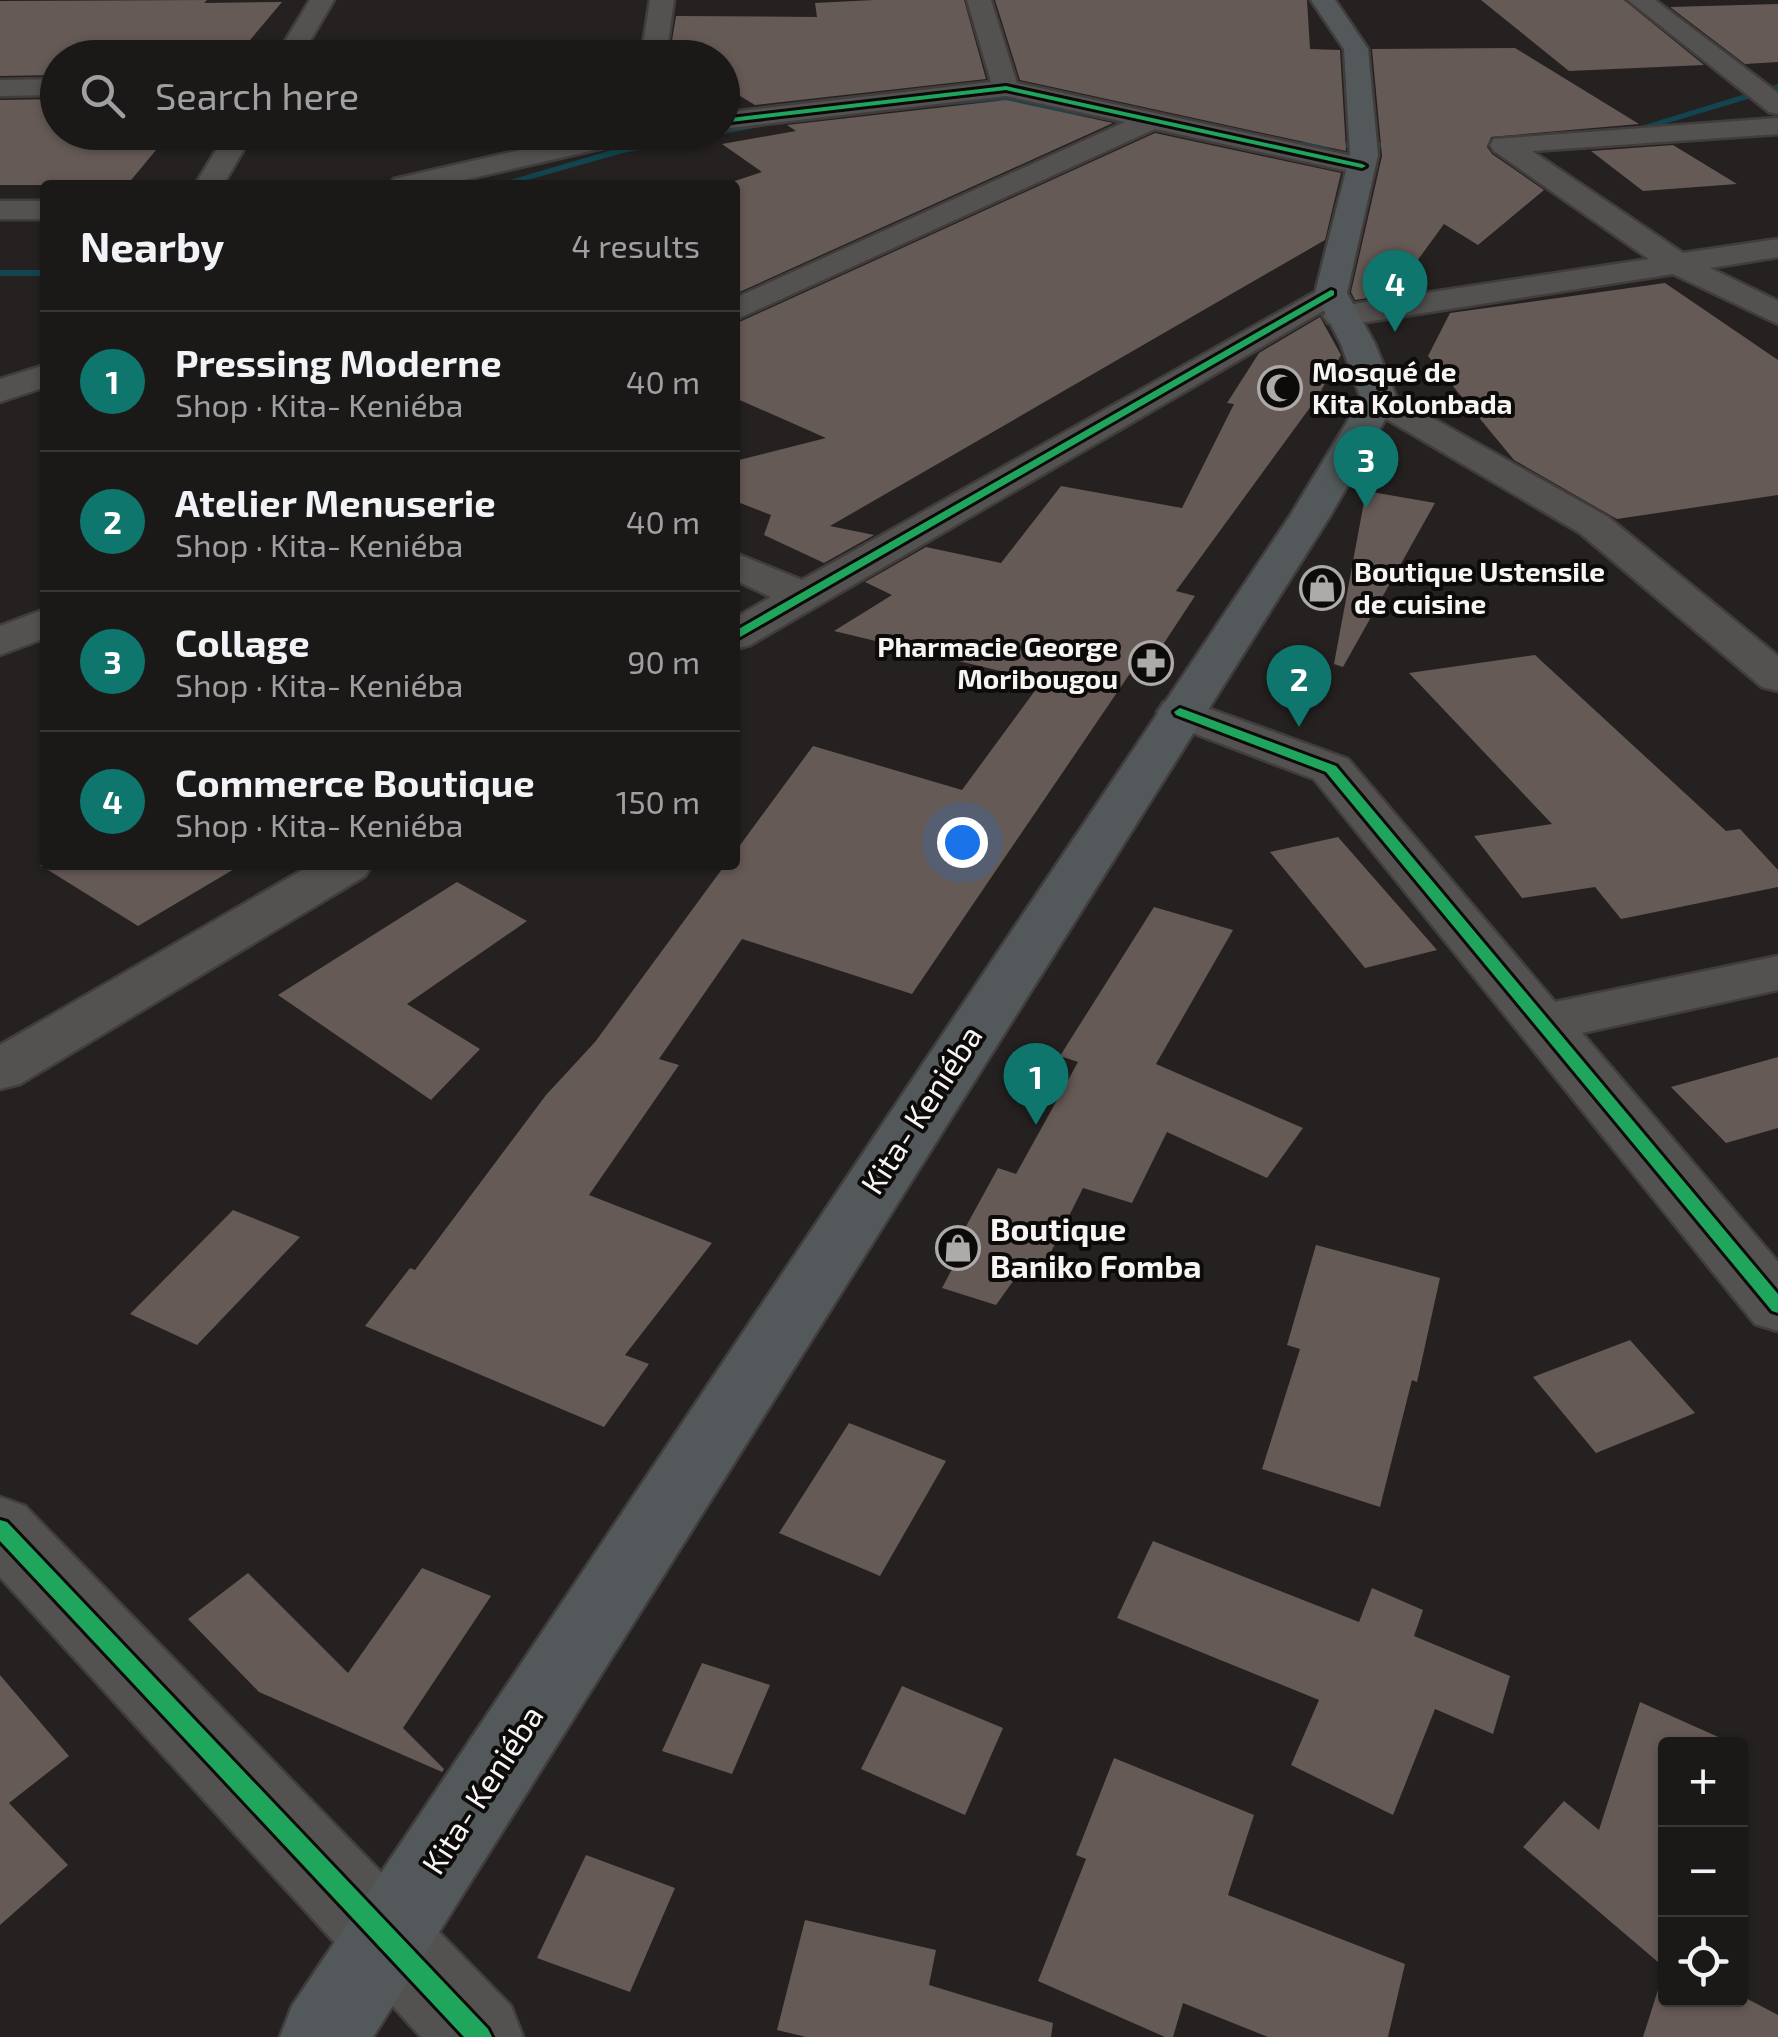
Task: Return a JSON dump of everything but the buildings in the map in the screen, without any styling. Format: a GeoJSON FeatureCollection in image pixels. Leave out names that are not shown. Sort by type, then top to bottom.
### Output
{"type":"FeatureCollection","features":[{"type":"Feature","properties":{"kind":"main road"},"geometry":{"type":"LineString","coordinates":[[1323,0],[1356,49],[1363,150],[1336,304],[1358,344],[1379,399]]}},
{"type":"Feature","properties":{"kind":"main road","name":"Kita- Keniéba"},"geometry":{"type":"LineString","coordinates":[[323,2037],[1310,516],[1379,399]]}},
{"type":"Feature","properties":{"kind":"street"},"geometry":{"type":"LineString","coordinates":[[298,40],[322,0]]}},
{"type":"Feature","properties":{"kind":"street"},"geometry":{"type":"LineString","coordinates":[[656,40],[662,0]]}},
{"type":"Feature","properties":{"kind":"street"},"geometry":{"type":"LineString","coordinates":[[979,0],[1006,88]]}},
{"type":"Feature","properties":{"kind":"street"},"geometry":{"type":"LineString","coordinates":[[1640,0],[1778,106]]}},
{"type":"Feature","properties":{"kind":"street"},"geometry":{"type":"LineString","coordinates":[[0,88],[40,87]]}},
{"type":"Feature","properties":{"kind":"street"},"geometry":{"type":"LineString","coordinates":[[740,119],[1006,88],[1148,122],[1363,150]]}},
{"type":"Feature","properties":{"kind":"street"},"geometry":{"type":"LineString","coordinates":[[740,308],[1148,122]]}},
{"type":"Feature","properties":{"kind":"street"},"geometry":{"type":"LineString","coordinates":[[1778,126],[1504,145],[1676,262],[1778,314]]}},
{"type":"Feature","properties":{"kind":"street"},"geometry":{"type":"LineString","coordinates":[[212,180],[230,150]]}},
{"type":"Feature","properties":{"kind":"street"},"geometry":{"type":"LineString","coordinates":[[426,180],[558,150]]}},
{"type":"Feature","properties":{"kind":"street"},"geometry":{"type":"LineString","coordinates":[[0,210],[40,210]]}},
{"type":"Feature","properties":{"kind":"street"},"geometry":{"type":"LineString","coordinates":[[740,633],[1336,304],[1778,248]]}},
{"type":"Feature","properties":{"kind":"street"},"geometry":{"type":"LineString","coordinates":[[0,391],[40,376]]}},
{"type":"Feature","properties":{"kind":"street"},"geometry":{"type":"LineString","coordinates":[[1379,399],[1594,524],[1778,678]]}},
{"type":"Feature","properties":{"kind":"street"},"geometry":{"type":"LineString","coordinates":[[740,566],[802,596]]}},
{"type":"Feature","properties":{"kind":"street"},"geometry":{"type":"LineString","coordinates":[[0,642],[40,624]]}},
{"type":"Feature","properties":{"kind":"street"},"geometry":{"type":"LineString","coordinates":[[1180,712],[1331,769],[1778,1306]]}},
{"type":"Feature","properties":{"kind":"street"},"geometry":{"type":"LineString","coordinates":[[0,1070],[339,870]]}},
{"type":"Feature","properties":{"kind":"street"},"geometry":{"type":"LineString","coordinates":[[1542,1023],[1778,973]]}},
{"type":"Feature","properties":{"kind":"street"},"geometry":{"type":"LineString","coordinates":[[0,1528],[480,2037]]}},
{"type":"Feature","properties":{"kind":"waterway"},"geometry":{"type":"LineString","coordinates":[[1617,135],[1778,87]]}},
{"type":"Feature","properties":{"kind":"waterway"},"geometry":{"type":"LineString","coordinates":[[942,103],[996,98],[1116,119]]}},
{"type":"Feature","properties":{"kind":"waterway"},"geometry":{"type":"LineString","coordinates":[[740,128],[784,120]]}},
{"type":"Feature","properties":{"kind":"waterway"},"geometry":{"type":"LineString","coordinates":[[1283,145],[1409,146]]}},
{"type":"Feature","properties":{"kind":"waterway"},"geometry":{"type":"LineString","coordinates":[[516,180],[622,150]]}},
{"type":"Feature","properties":{"kind":"waterway"},"geometry":{"type":"LineString","coordinates":[[0,273],[40,273]]}},
{"type":"Feature","properties":{"kind":"cycle path"},"geometry":{"type":"LineString","coordinates":[[740,119],[1006,88],[1362,166]]}},
{"type":"Feature","properties":{"kind":"cycle path"},"geometry":{"type":"LineString","coordinates":[[740,633],[1331,293]]}},
{"type":"Feature","properties":{"kind":"cycle path"},"geometry":{"type":"LineString","coordinates":[[1180,712],[1331,769],[1778,1306]]}},
{"type":"Feature","properties":{"kind":"cycle path"},"geometry":{"type":"LineString","coordinates":[[0,1528],[480,2037]]}},
{"type":"Feature","properties":{"kind":"place","name":"Commerce Boutique"},"geometry":{"type":"Point","coordinates":[1395,332]}},
{"type":"Feature","properties":{"kind":"place","name":"Mosqué de Kita Kolonbada"},"geometry":{"type":"Point","coordinates":[1280,388]}},
{"type":"Feature","properties":{"kind":"place","name":"Collage"},"geometry":{"type":"Point","coordinates":[1366,508]}},
{"type":"Feature","properties":{"kind":"place","name":"Boutique Ustensile de cuisine"},"geometry":{"type":"Point","coordinates":[1322,588]}},
{"type":"Feature","properties":{"kind":"place","name":"Pharmacie George Moribougou"},"geometry":{"type":"Point","coordinates":[1151,663]}},
{"type":"Feature","properties":{"kind":"place","name":"Atelier Menuserie"},"geometry":{"type":"Point","coordinates":[1299,727]}},
{"type":"Feature","properties":{"kind":"place","name":"Pressing Moderne"},"geometry":{"type":"Point","coordinates":[1036,1125]}},
{"type":"Feature","properties":{"kind":"place","name":"Boutique Baniko Fomba"},"geometry":{"type":"Point","coordinates":[958,1248]}}]}
